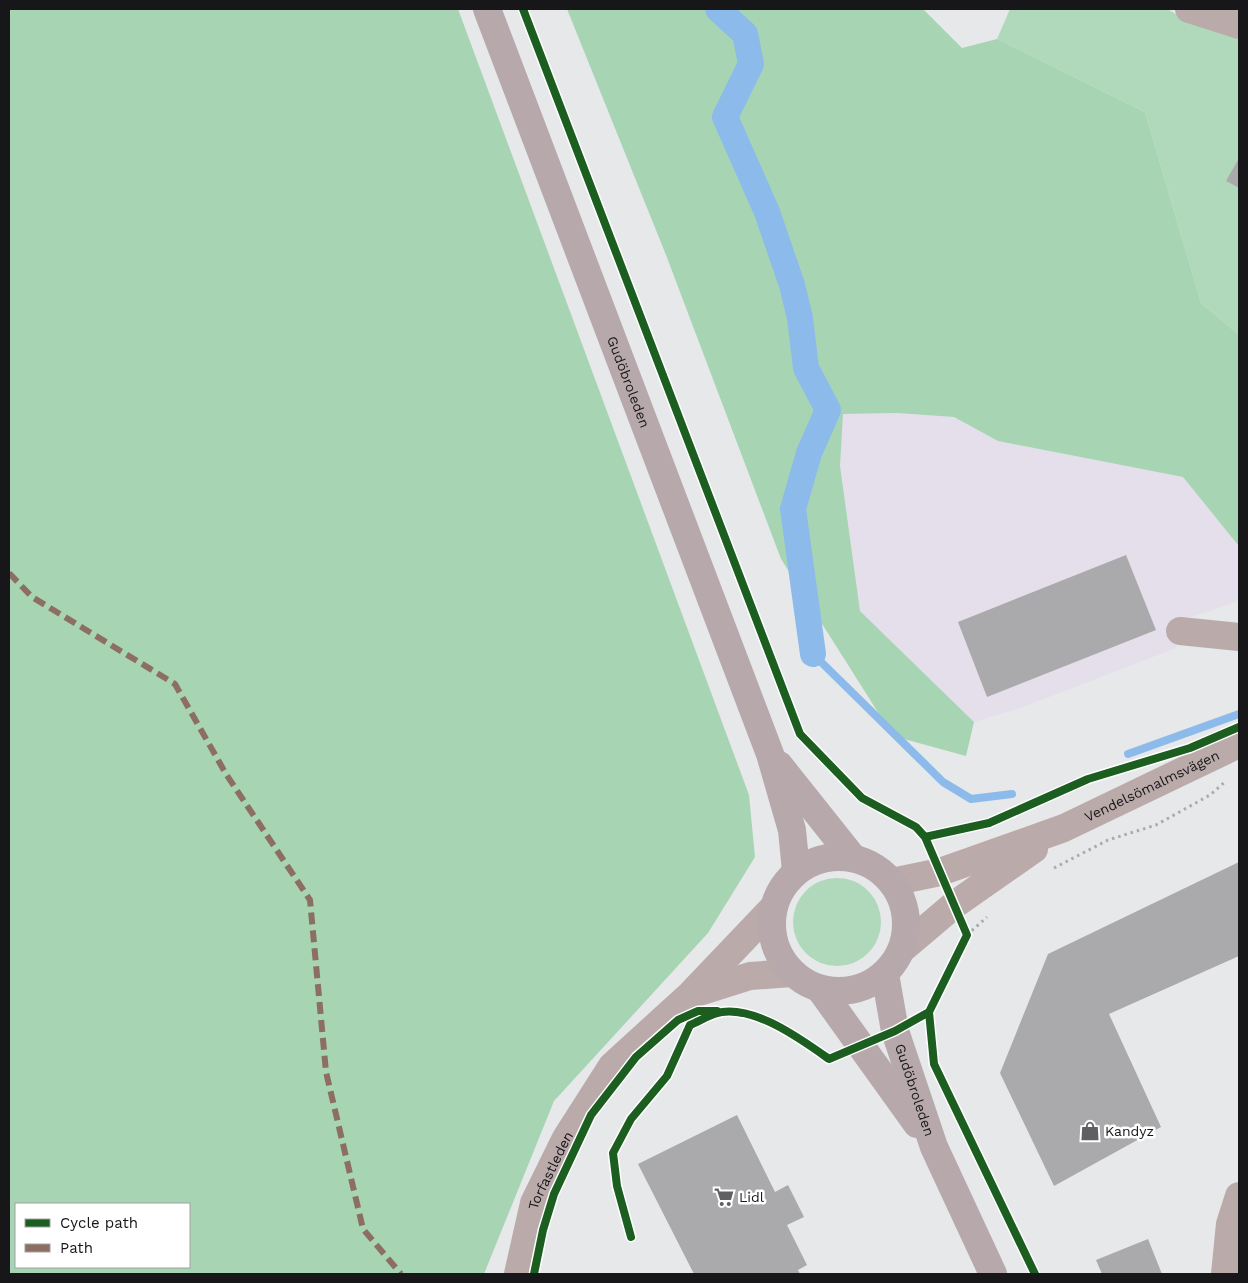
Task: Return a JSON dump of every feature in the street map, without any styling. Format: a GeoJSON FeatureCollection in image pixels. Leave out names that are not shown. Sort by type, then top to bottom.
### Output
{"type":"FeatureCollection","features":[{"type":"Feature","properties":{"kind":"main road","name":"Gudöbroleden"},"geometry":{"type":"LineString","coordinates":[[486,9],[770,754],[792,830],[796,872]]}},
{"type":"Feature","properties":{"kind":"main road","name":"Gudöbroleden"},"geometry":{"type":"LineString","coordinates":[[770,754],[853,858]]}},
{"type":"Feature","properties":{"kind":"main road"},"geometry":{"type":"LineString","coordinates":[[829,857],[853,858],[875,867],[892,882],[902,899],[906,923],[902,949],[885,974],[864,987],[845,992],[820,989],[792,973],[783,963],[772,930],[773,908],[787,880],[812,860],[829,857]]}},
{"type":"Feature","properties":{"kind":"main road","name":"Gudöbroleden"},"geometry":{"type":"LineString","coordinates":[[885,974],[896,1031],[934,1147],[993,1274]]}},
{"type":"Feature","properties":{"kind":"main road","name":"Gudöbroleden"},"geometry":{"type":"LineString","coordinates":[[820,989],[934,1147]]}},
{"type":"Feature","properties":{"kind":"street"},"geometry":{"type":"LineString","coordinates":[[1189,9],[1239,25]]}},
{"type":"Feature","properties":{"kind":"street"},"geometry":{"type":"LineString","coordinates":[[1180,631],[1239,637]]}},
{"type":"Feature","properties":{"kind":"street","name":"Vendelsömalmsvägen"},"geometry":{"type":"LineString","coordinates":[[892,882],[940,872],[1064,828],[1239,744]]}},
{"type":"Feature","properties":{"kind":"street","name":"Vendelsömalmsvägen"},"geometry":{"type":"LineString","coordinates":[[902,949],[954,905],[1064,828]]}},
{"type":"Feature","properties":{"kind":"street","name":"Torfastleden"},"geometry":{"type":"LineString","coordinates":[[518,1274],[534,1203],[572,1130],[612,1066],[691,994],[773,908]]}},
{"type":"Feature","properties":{"kind":"street","name":"Torfastleden"},"geometry":{"type":"LineString","coordinates":[[691,994],[750,976],[792,973]]}},
{"type":"Feature","properties":{"kind":"street"},"geometry":{"type":"LineString","coordinates":[[1225,1274],[1230,1224],[1239,1196]]}},
{"type":"Feature","properties":{"kind":"path"},"geometry":{"type":"LineString","coordinates":[[1048,871],[1108,840],[1156,825],[1210,795],[1231,777]]}},
{"type":"Feature","properties":{"kind":"path"},"geometry":{"type":"LineString","coordinates":[[954,905],[967,935]]}},
{"type":"Feature","properties":{"kind":"path"},"geometry":{"type":"LineString","coordinates":[[963,943],[967,935],[988,916]]}},
{"type":"Feature","properties":{"kind":"shaded area"},"geometry":{"type":"Polygon","coordinates":[[[897,413],[954,417],[998,441],[1183,477],[1238,545],[1239,598],[1236,602],[1182,620],[1176,648],[1023,707],[974,722],[860,611],[839,464],[842,414],[897,413]]]}},
{"type":"Feature","properties":{"kind":"green space"},"geometry":{"type":"Polygon","coordinates":[[[9,9],[458,9],[749,795],[755,857],[708,933],[554,1101],[484,1274],[9,1274],[9,9]]]}},
{"type":"Feature","properties":{"kind":"green space"},"geometry":{"type":"Polygon","coordinates":[[[567,9],[923,9],[962,48],[997,39],[1145,112],[1201,303],[1239,335],[1239,598],[1238,545],[1183,477],[998,441],[954,417],[897,413],[843,414],[840,466],[860,611],[974,722],[966,756],[893,736],[781,559],[666,255],[567,9]]]}},
{"type":"Feature","properties":{"kind":"green space"},"geometry":{"type":"Polygon","coordinates":[[[1010,9],[1167,9],[1185,19],[1239,36],[1239,158],[1227,181],[1239,188],[1239,335],[1201,303],[1145,112],[997,39],[1010,9]]]}},
{"type":"Feature","properties":{"kind":"green space"},"geometry":{"type":"Polygon","coordinates":[[[837,878],[854,881],[862,885],[874,897],[878,905],[881,922],[878,939],[874,947],[862,959],[854,963],[837,966],[820,963],[812,959],[800,947],[796,939],[793,922],[796,905],[800,897],[812,885],[820,881],[837,878]]]}},
{"type":"Feature","properties":{"kind":"building"},"geometry":{"type":"Polygon","coordinates":[[[1239,158],[1239,188],[1226,181],[1239,158]]]}},
{"type":"Feature","properties":{"kind":"building"},"geometry":{"type":"Polygon","coordinates":[[[1126,555],[1156,630],[987,697],[958,622],[1126,555]]]}},
{"type":"Feature","properties":{"kind":"building"},"geometry":{"type":"Polygon","coordinates":[[[1239,862],[1239,956],[1109,1014],[1161,1127],[1054,1186],[1000,1073],[1048,954],[1239,862]]]}},
{"type":"Feature","properties":{"kind":"building","name":"Lidl"},"geometry":{"type":"Polygon","coordinates":[[[737,1115],[775,1192],[788,1185],[804,1217],[787,1225],[807,1265],[798,1270],[800,1274],[694,1274],[638,1164],[737,1115]]]}},
{"type":"Feature","properties":{"kind":"building"},"geometry":{"type":"Polygon","coordinates":[[[1148,1239],[1162,1274],[1102,1274],[1096,1260],[1148,1239]]]}},
{"type":"Feature","properties":{"kind":"waterway"},"geometry":{"type":"LineString","coordinates":[[718,9],[745,34],[751,64],[725,117],[767,212],[792,285],[800,318],[806,368],[828,410],[809,453],[793,509],[813,654]]}},
{"type":"Feature","properties":{"kind":"waterway"},"geometry":{"type":"LineString","coordinates":[[813,654],[943,782],[971,799],[1012,794]]}},
{"type":"Feature","properties":{"kind":"waterway"},"geometry":{"type":"LineString","coordinates":[[1128,754],[1239,714]]}},
{"type":"Feature","properties":{"kind":"marked path"},"geometry":{"type":"LineString","coordinates":[[9,573],[32,597],[175,684],[226,774],[310,900],[326,1072],[363,1229],[401,1274]]}},
{"type":"Feature","properties":{"kind":"cycle path"},"geometry":{"type":"LineString","coordinates":[[523,9],[800,734],[862,798],[916,827],[925,837],[967,935],[929,1012],[934,1064],[1035,1274]]}},
{"type":"Feature","properties":{"kind":"cycle path"},"geometry":{"type":"LineString","coordinates":[[925,837],[989,823],[1088,779],[1190,748],[1239,727]]}},
{"type":"Feature","properties":{"kind":"cycle path"},"geometry":{"type":"LineString","coordinates":[[534,1274],[543,1230],[554,1194],[591,1115],[636,1057],[678,1020],[698,1011],[717,1011]]}},
{"type":"Feature","properties":{"kind":"cycle path"},"geometry":{"type":"LineString","coordinates":[[631,1237],[617,1186],[613,1153],[631,1119],[667,1076],[690,1025],[710,1015],[722,1012],[750,1015],[779,1026],[829,1059],[895,1031],[929,1012]]}},
{"type":"Feature","properties":{"kind":"place","name":"Kandyz"},"geometry":{"type":"Point","coordinates":[1090,1131]}},
{"type":"Feature","properties":{"kind":"place","name":"Lidl"},"geometry":{"type":"Point","coordinates":[724,1197]}}]}
